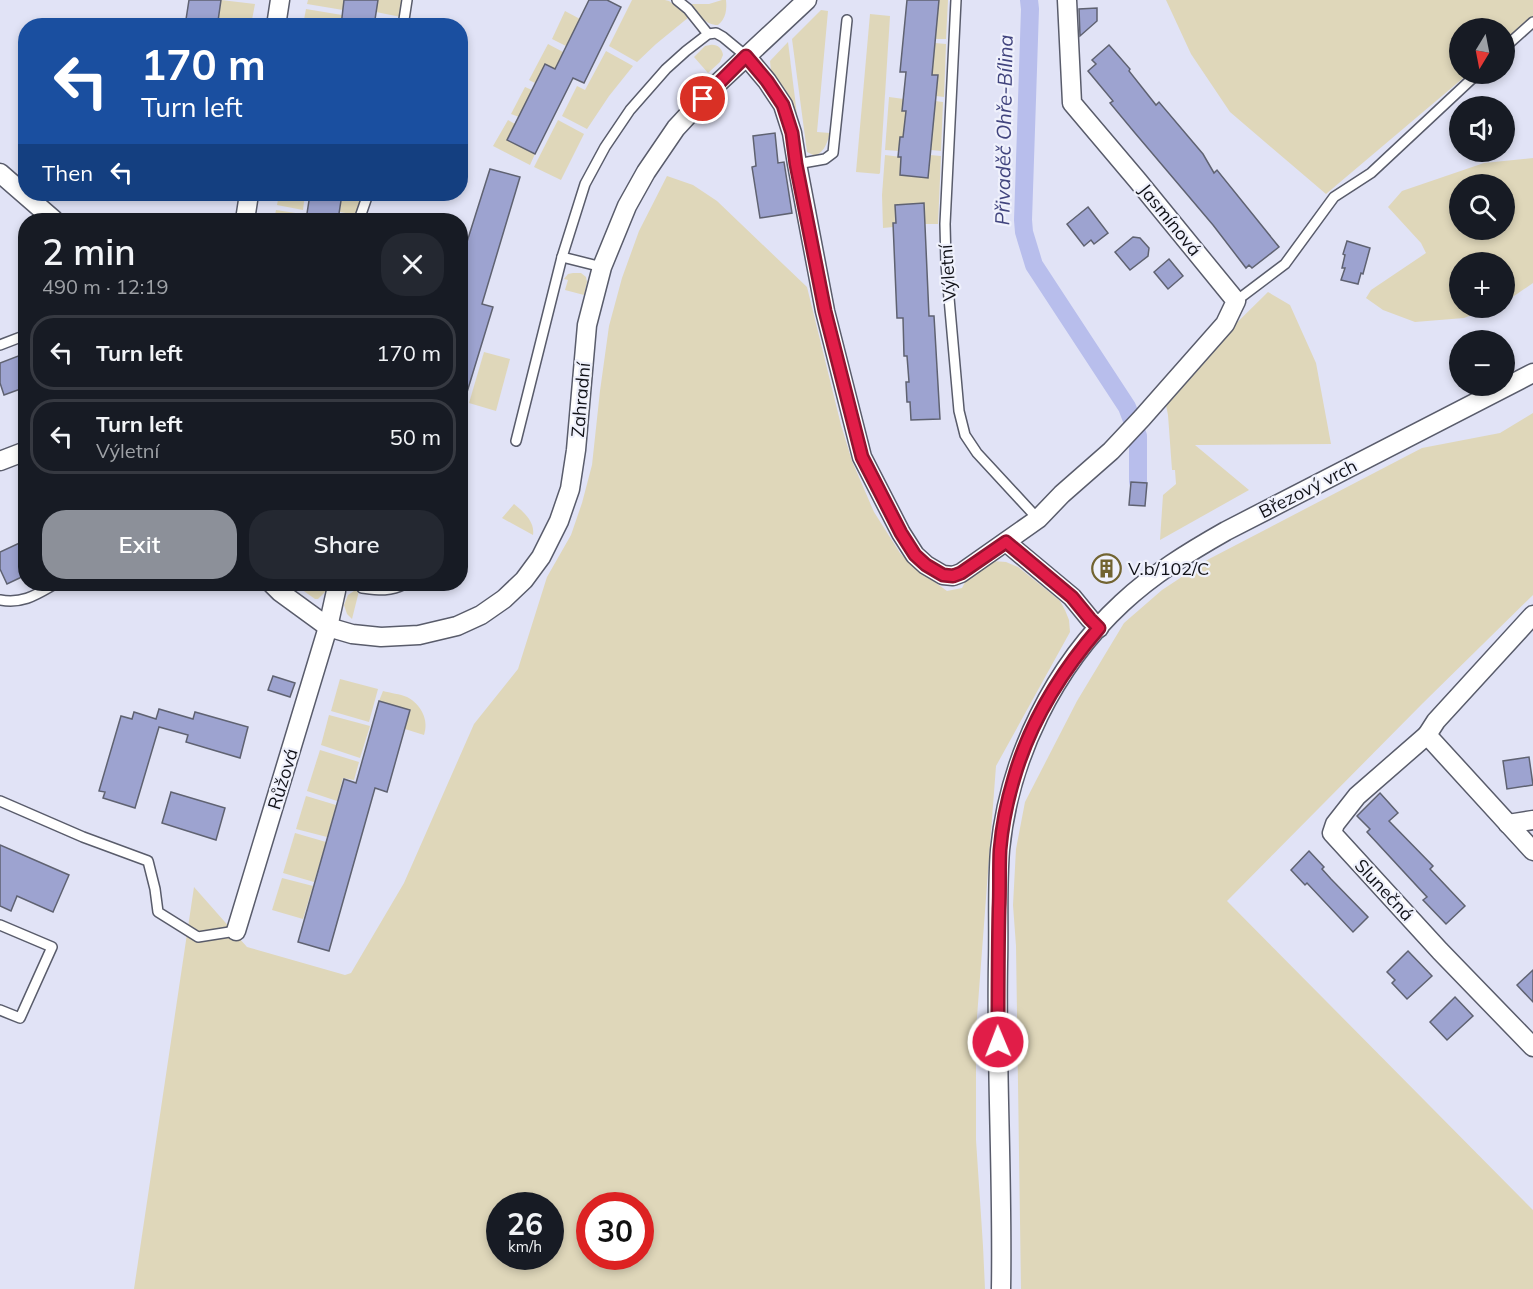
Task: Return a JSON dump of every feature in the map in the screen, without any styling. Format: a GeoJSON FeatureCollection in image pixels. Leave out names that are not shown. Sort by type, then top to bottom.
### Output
{"type":"FeatureCollection","features":[{"type":"Feature","properties":{"kind":"street"},"geometry":{"type":"LineString","coordinates":[[277,18],[280,0]]}},
{"type":"Feature","properties":{"kind":"street","name":"Zahradní"},"geometry":{"type":"LineString","coordinates":[[279,591],[328,627],[352,634],[381,637],[419,635],[457,626],[481,615],[525,580],[541,557],[570,489],[576,450],[587,325],[602,267],[627,206],[676,128],[716,85],[807,0]]}},
{"type":"Feature","properties":{"kind":"street","name":"Jasmínová"},"geometry":{"type":"LineString","coordinates":[[1067,0],[1072,104],[1236,302]]}},
{"type":"Feature","properties":{"kind":"street"},"geometry":{"type":"LineString","coordinates":[[746,56],[783,105],[792,133],[825,311],[862,457],[901,533],[915,555],[943,575],[953,576],[961,573],[1038,519],[1142,418],[1225,324],[1236,302]]}},
{"type":"Feature","properties":{"kind":"street"},"geometry":{"type":"LineString","coordinates":[[0,173],[18,189]]}},
{"type":"Feature","properties":{"kind":"street"},"geometry":{"type":"LineString","coordinates":[[32,201],[46,213]]}},
{"type":"Feature","properties":{"kind":"street","name":"Březový vrch"},"geometry":{"type":"LineString","coordinates":[[1001,1289],[998,995],[1000,850],[1010,795],[1023,751],[1055,686],[1080,650],[1123,602],[1184,555],[1226,531],[1533,373]]}},
{"type":"Feature","properties":{"kind":"street"},"geometry":{"type":"LineString","coordinates":[[0,461],[18,454]]}},
{"type":"Feature","properties":{"kind":"street"},"geometry":{"type":"LineString","coordinates":[[1006,542],[1072,597],[1099,628]]}},
{"type":"Feature","properties":{"kind":"street","name":"Růžová"},"geometry":{"type":"LineString","coordinates":[[237,931],[328,627],[336,591]]}},
{"type":"Feature","properties":{"kind":"street","name":"Slunečná"},"geometry":{"type":"LineString","coordinates":[[1533,615],[1436,721],[1427,735],[1357,796],[1335,824],[1332,833],[1440,951],[1533,1047]]}},
{"type":"Feature","properties":{"kind":"street"},"geometry":{"type":"LineString","coordinates":[[1427,735],[1533,852]]}},
{"type":"Feature","properties":{"kind":"street"},"geometry":{"type":"LineString","coordinates":[[1508,824],[1533,820]]}},
{"type":"Feature","properties":{"kind":"lane"},"geometry":{"type":"LineString","coordinates":[[404,18],[407,0]]}},
{"type":"Feature","properties":{"kind":"lane"},"geometry":{"type":"LineString","coordinates":[[677,0],[688,9],[708,34]]}},
{"type":"Feature","properties":{"kind":"lane","name":"Výletní"},"geometry":{"type":"LineString","coordinates":[[956,0],[945,224],[946,264],[959,411],[966,435],[978,453],[1038,519]]}},
{"type":"Feature","properties":{"kind":"lane"},"geometry":{"type":"LineString","coordinates":[[796,164],[825,159],[833,153],[847,20]]}},
{"type":"Feature","properties":{"kind":"lane"},"geometry":{"type":"LineString","coordinates":[[1515,38],[1533,22]]}},
{"type":"Feature","properties":{"kind":"lane"},"geometry":{"type":"LineString","coordinates":[[516,441],[562,257],[585,184],[604,147],[630,110],[666,69],[708,34],[716,33],[723,37],[746,56]]}},
{"type":"Feature","properties":{"kind":"lane"},"geometry":{"type":"LineString","coordinates":[[1236,302],[1285,264],[1334,197],[1371,173],[1466,84]]}},
{"type":"Feature","properties":{"kind":"lane"},"geometry":{"type":"LineString","coordinates":[[562,257],[602,267]]}},
{"type":"Feature","properties":{"kind":"lane"},"geometry":{"type":"LineString","coordinates":[[0,345],[18,338]]}},
{"type":"Feature","properties":{"kind":"lane"},"geometry":{"type":"LineString","coordinates":[[0,600],[23,601],[44,591]]}},
{"type":"Feature","properties":{"kind":"lane"},"geometry":{"type":"LineString","coordinates":[[0,801],[83,837],[148,861],[158,912],[198,937],[237,931]]}},
{"type":"Feature","properties":{"kind":"lane"},"geometry":{"type":"LineString","coordinates":[[0,925],[52,947],[20,1018],[0,1010]]}},
{"type":"Feature","properties":{"kind":"shaded area"},"geometry":{"type":"Polygon","coordinates":[[[221,0],[255,4],[252,18],[218,18],[221,0]]]}},
{"type":"Feature","properties":{"kind":"shaded area"},"geometry":{"type":"Polygon","coordinates":[[[308,0],[344,0],[343,10],[307,4],[308,0]]]}},
{"type":"Feature","properties":{"kind":"shaded area"},"geometry":{"type":"Polygon","coordinates":[[[378,0],[403,0],[401,17],[376,12],[378,0]]]}},
{"type":"Feature","properties":{"kind":"shaded area"},"geometry":{"type":"Polygon","coordinates":[[[632,0],[669,1],[689,17],[637,62],[609,46],[632,0]]]}},
{"type":"Feature","properties":{"kind":"shaded area"},"geometry":{"type":"Polygon","coordinates":[[[726,0],[726,10],[723,20],[718,25],[706,21],[692,6],[692,4],[709,4],[726,0]]]}},
{"type":"Feature","properties":{"kind":"shaded area"},"geometry":{"type":"Polygon","coordinates":[[[939,0],[948,0],[946,39],[935,39],[939,0]]]}},
{"type":"Feature","properties":{"kind":"shaded area"},"geometry":{"type":"Polygon","coordinates":[[[1166,0],[1533,0],[1533,20],[1515,35],[1515,18],[1449,18],[1449,84],[1456,84],[1326,194],[1230,112],[1191,54],[1166,0]]]}},
{"type":"Feature","properties":{"kind":"shaded area"},"geometry":{"type":"Polygon","coordinates":[[[306,9],[342,15],[342,18],[304,18],[306,9]]]}},
{"type":"Feature","properties":{"kind":"shaded area"},"geometry":{"type":"Polygon","coordinates":[[[821,10],[828,11],[817,132],[830,133],[827,143],[815,156],[807,152],[792,39],[821,10]]]}},
{"type":"Feature","properties":{"kind":"shaded area"},"geometry":{"type":"Polygon","coordinates":[[[565,11],[580,19],[566,46],[552,39],[565,11]]]}},
{"type":"Feature","properties":{"kind":"shaded area"},"geometry":{"type":"Polygon","coordinates":[[[870,14],[890,16],[879,174],[856,172],[870,14]]]}},
{"type":"Feature","properties":{"kind":"shaded area"},"geometry":{"type":"Polygon","coordinates":[[[788,42],[798,123],[771,71],[770,61],[788,42]]]}},
{"type":"Feature","properties":{"kind":"shaded area"},"geometry":{"type":"Polygon","coordinates":[[[935,43],[946,44],[944,97],[936,96],[938,75],[932,75],[935,43]]]}},
{"type":"Feature","properties":{"kind":"shaded area"},"geometry":{"type":"Polygon","coordinates":[[[548,44],[563,52],[555,69],[545,64],[535,83],[529,80],[548,44]]]}},
{"type":"Feature","properties":{"kind":"shaded area"},"geometry":{"type":"Polygon","coordinates":[[[705,46],[719,47],[723,55],[720,62],[708,73],[694,57],[705,46]]]}},
{"type":"Feature","properties":{"kind":"shaded area"},"geometry":{"type":"Polygon","coordinates":[[[606,51],[633,66],[587,129],[562,116],[577,86],[585,90],[606,51]]]}},
{"type":"Feature","properties":{"kind":"shaded area"},"geometry":{"type":"Polygon","coordinates":[[[525,87],[532,90],[519,117],[511,114],[525,87]]]}},
{"type":"Feature","properties":{"kind":"shaded area"},"geometry":{"type":"Polygon","coordinates":[[[889,97],[904,99],[906,111],[899,151],[885,150],[889,97]]]}},
{"type":"Feature","properties":{"kind":"shaded area"},"geometry":{"type":"Polygon","coordinates":[[[935,101],[943,102],[941,151],[931,150],[935,101]]]}},
{"type":"Feature","properties":{"kind":"shaded area"},"geometry":{"type":"Polygon","coordinates":[[[508,120],[515,124],[507,140],[535,154],[530,165],[493,146],[508,120]]]}},
{"type":"Feature","properties":{"kind":"shaded area"},"geometry":{"type":"Polygon","coordinates":[[[558,120],[584,134],[561,180],[534,167],[558,120]]]}},
{"type":"Feature","properties":{"kind":"shaded area"},"geometry":{"type":"Polygon","coordinates":[[[885,155],[901,157],[900,175],[928,178],[930,155],[941,156],[938,224],[925,224],[923,203],[895,205],[896,223],[893,227],[883,228],[882,195],[885,155]]]}},
{"type":"Feature","properties":{"kind":"shaded area"},"geometry":{"type":"Polygon","coordinates":[[[1533,158],[1533,283],[1515,295],[1515,252],[1449,252],[1449,318],[1464,318],[1415,322],[1383,310],[1366,298],[1371,290],[1426,253],[1421,243],[1388,207],[1402,191],[1449,175],[1449,240],[1515,240],[1515,174],[1452,174],[1484,163],[1515,162],[1515,160],[1533,158]]]}},
{"type":"Feature","properties":{"kind":"shaded area"},"geometry":{"type":"Polygon","coordinates":[[[667,176],[693,185],[717,201],[807,287],[852,461],[874,512],[900,553],[913,566],[947,591],[962,588],[965,582],[993,561],[1006,562],[1018,567],[1060,601],[1069,620],[1070,632],[996,766],[976,1030],[976,1140],[985,1289],[134,1289],[194,887],[247,947],[345,975],[351,973],[404,883],[474,724],[518,669],[547,577],[571,535],[592,465],[609,326],[622,278],[639,231],[667,176]]]}},
{"type":"Feature","properties":{"kind":"shaded area"},"geometry":{"type":"Polygon","coordinates":[[[278,201],[304,201],[303,210],[277,205],[278,201]]]}},
{"type":"Feature","properties":{"kind":"shaded area"},"geometry":{"type":"Polygon","coordinates":[[[341,201],[360,201],[357,213],[340,212],[341,201]]]}},
{"type":"Feature","properties":{"kind":"shaded area"},"geometry":{"type":"Polygon","coordinates":[[[276,210],[296,213],[275,213],[276,210]]]}},
{"type":"Feature","properties":{"kind":"shaded area"},"geometry":{"type":"Polygon","coordinates":[[[581,273],[586,277],[584,295],[565,290],[568,280],[564,279],[568,274],[581,273]]]}},
{"type":"Feature","properties":{"kind":"shaded area"},"geometry":{"type":"Polygon","coordinates":[[[1268,292],[1290,305],[1316,363],[1331,444],[1195,445],[1249,490],[1160,540],[1163,495],[1176,484],[1175,470],[1172,470],[1165,400],[1204,355],[1268,292]]]}},
{"type":"Feature","properties":{"kind":"shaded area"},"geometry":{"type":"Polygon","coordinates":[[[484,352],[510,359],[496,411],[469,403],[484,352]]]}},
{"type":"Feature","properties":{"kind":"shaded area"},"geometry":{"type":"Polygon","coordinates":[[[1533,413],[1533,595],[1227,901],[1533,1210],[1533,1289],[1021,1289],[1016,946],[1013,905],[1016,849],[1025,802],[1077,701],[1124,623],[1162,590],[1209,559],[1422,448],[1500,433],[1533,413]]]}},
{"type":"Feature","properties":{"kind":"shaded area"},"geometry":{"type":"Polygon","coordinates":[[[514,504],[531,522],[533,535],[502,518],[514,504]]]}},
{"type":"Feature","properties":{"kind":"shaded area"},"geometry":{"type":"Polygon","coordinates":[[[304,591],[326,591],[315,599],[304,591]]]}},
{"type":"Feature","properties":{"kind":"shaded area"},"geometry":{"type":"Polygon","coordinates":[[[359,591],[352,619],[347,614],[344,605],[348,595],[359,591]]]}},
{"type":"Feature","properties":{"kind":"shaded area"},"geometry":{"type":"Polygon","coordinates":[[[340,679],[378,689],[369,722],[331,711],[340,679]]]}},
{"type":"Feature","properties":{"kind":"shaded area"},"geometry":{"type":"Polygon","coordinates":[[[383,691],[407,697],[417,704],[425,719],[424,735],[405,729],[410,710],[379,701],[383,691]]]}},
{"type":"Feature","properties":{"kind":"shaded area"},"geometry":{"type":"Polygon","coordinates":[[[329,715],[370,726],[360,758],[321,745],[329,715]]]}},
{"type":"Feature","properties":{"kind":"shaded area"},"geometry":{"type":"Polygon","coordinates":[[[320,750],[359,762],[354,780],[343,778],[337,801],[307,791],[320,750]]]}},
{"type":"Feature","properties":{"kind":"shaded area"},"geometry":{"type":"Polygon","coordinates":[[[306,796],[336,805],[327,837],[296,829],[306,796]]]}},
{"type":"Feature","properties":{"kind":"shaded area"},"geometry":{"type":"Polygon","coordinates":[[[295,833],[326,842],[314,882],[283,873],[295,833]]]}},
{"type":"Feature","properties":{"kind":"shaded area"},"geometry":{"type":"Polygon","coordinates":[[[282,878],[313,886],[303,919],[272,910],[282,878]]]}},
{"type":"Feature","properties":{"kind":"building"},"geometry":{"type":"Polygon","coordinates":[[[189,0],[221,0],[218,18],[186,18],[189,0]]]}},
{"type":"Feature","properties":{"kind":"building"},"geometry":{"type":"Polygon","coordinates":[[[344,0],[378,0],[375,18],[342,18],[344,0]]]}},
{"type":"Feature","properties":{"kind":"building"},"geometry":{"type":"Polygon","coordinates":[[[589,0],[607,0],[621,7],[584,83],[573,78],[535,154],[507,140],[545,64],[555,69],[589,0]]]}},
{"type":"Feature","properties":{"kind":"building"},"geometry":{"type":"Polygon","coordinates":[[[907,0],[939,0],[932,75],[938,75],[928,178],[900,175],[901,157],[898,157],[906,111],[902,111],[906,72],[900,72],[907,0]]]}},
{"type":"Feature","properties":{"kind":"building"},"geometry":{"type":"Polygon","coordinates":[[[1097,8],[1097,21],[1080,36],[1079,9],[1097,8]]]}},
{"type":"Feature","properties":{"kind":"building"},"geometry":{"type":"Polygon","coordinates":[[[1109,45],[1156,105],[1159,102],[1203,154],[1214,173],[1217,170],[1279,247],[1252,268],[1249,265],[1246,268],[1213,225],[1110,103],[1113,101],[1088,71],[1096,64],[1092,60],[1109,45]]]}},
{"type":"Feature","properties":{"kind":"building"},"geometry":{"type":"Polygon","coordinates":[[[775,133],[778,163],[784,162],[792,213],[760,218],[752,167],[756,166],[753,136],[775,133]]]}},
{"type":"Feature","properties":{"kind":"building"},"geometry":{"type":"Polygon","coordinates":[[[490,169],[520,177],[482,304],[493,307],[468,389],[468,239],[490,169]]]}},
{"type":"Feature","properties":{"kind":"building"},"geometry":{"type":"Polygon","coordinates":[[[309,201],[341,201],[339,213],[307,213],[309,201]]]}},
{"type":"Feature","properties":{"kind":"building"},"geometry":{"type":"Polygon","coordinates":[[[924,203],[929,316],[934,316],[940,419],[911,420],[910,402],[907,402],[906,382],[909,382],[907,356],[904,356],[903,318],[897,318],[893,223],[896,223],[895,205],[924,203]]]}},
{"type":"Feature","properties":{"kind":"building"},"geometry":{"type":"Polygon","coordinates":[[[1088,207],[1108,233],[1094,244],[1091,240],[1084,246],[1067,224],[1088,207]]]}},
{"type":"Feature","properties":{"kind":"building"},"geometry":{"type":"Polygon","coordinates":[[[1133,237],[1140,238],[1149,248],[1148,256],[1130,270],[1115,252],[1133,237]]]}},
{"type":"Feature","properties":{"kind":"building"},"geometry":{"type":"Polygon","coordinates":[[[1347,241],[1370,248],[1358,284],[1341,280],[1345,268],[1342,268],[1345,255],[1343,254],[1347,241]]]}},
{"type":"Feature","properties":{"kind":"building"},"geometry":{"type":"Polygon","coordinates":[[[1169,259],[1183,276],[1168,289],[1154,272],[1169,259]]]}},
{"type":"Feature","properties":{"kind":"building"},"geometry":{"type":"Polygon","coordinates":[[[18,356],[18,390],[4,395],[0,383],[0,363],[18,356]]]}},
{"type":"Feature","properties":{"kind":"building"},"geometry":{"type":"Polygon","coordinates":[[[1131,482],[1147,483],[1145,506],[1129,505],[1131,482]]]}},
{"type":"Feature","properties":{"kind":"building"},"geometry":{"type":"Polygon","coordinates":[[[18,544],[18,579],[7,584],[0,569],[0,552],[18,544]]]}},
{"type":"Feature","properties":{"kind":"building"},"geometry":{"type":"Polygon","coordinates":[[[273,676],[295,683],[290,697],[268,690],[273,676]]]}},
{"type":"Feature","properties":{"kind":"building"},"geometry":{"type":"Polygon","coordinates":[[[379,701],[410,710],[387,792],[375,788],[329,951],[298,942],[344,779],[356,783],[379,701]]]}},
{"type":"Feature","properties":{"kind":"building"},"geometry":{"type":"Polygon","coordinates":[[[159,709],[193,719],[195,712],[248,727],[240,758],[186,742],[188,735],[159,727],[135,808],[103,798],[105,792],[99,791],[121,716],[132,719],[134,712],[156,719],[159,709]]]}},
{"type":"Feature","properties":{"kind":"building"},"geometry":{"type":"Polygon","coordinates":[[[1529,757],[1533,785],[1507,789],[1503,761],[1529,757]]]}},
{"type":"Feature","properties":{"kind":"building"},"geometry":{"type":"Polygon","coordinates":[[[171,792],[225,808],[216,840],[162,823],[171,792]]]}},
{"type":"Feature","properties":{"kind":"building"},"geometry":{"type":"Polygon","coordinates":[[[1380,793],[1398,813],[1389,821],[1433,866],[1430,869],[1465,906],[1446,924],[1423,900],[1427,897],[1367,832],[1370,829],[1357,816],[1380,793]]]}},
{"type":"Feature","properties":{"kind":"building"},"geometry":{"type":"Polygon","coordinates":[[[0,845],[69,875],[53,912],[17,896],[11,911],[0,906],[0,845]]]}},
{"type":"Feature","properties":{"kind":"building"},"geometry":{"type":"Polygon","coordinates":[[[1309,851],[1324,867],[1322,869],[1368,917],[1353,932],[1307,883],[1305,885],[1291,870],[1309,851]]]}},
{"type":"Feature","properties":{"kind":"building"},"geometry":{"type":"Polygon","coordinates":[[[1408,951],[1432,976],[1407,999],[1392,983],[1395,980],[1387,972],[1408,951]]]}},
{"type":"Feature","properties":{"kind":"building"},"geometry":{"type":"Polygon","coordinates":[[[1533,970],[1533,1002],[1517,985],[1533,970]]]}},
{"type":"Feature","properties":{"kind":"building"},"geometry":{"type":"Polygon","coordinates":[[[1455,997],[1473,1016],[1447,1040],[1430,1022],[1455,997]]]}},
{"type":"Feature","properties":{"kind":"waterway","name":"Přivaděč Ohře-Bílina"},"geometry":{"type":"LineString","coordinates":[[1029,0],[1024,232],[1034,265],[1127,407],[1138,436],[1138,482]]}},
{"type":"Feature","properties":{"kind":"place","name":"V.b/102/C"},"geometry":{"type":"Point","coordinates":[1107,569]}},
{"type":"Feature","properties":{"kind":"route"},"geometry":{"type":"LineString","coordinates":[[703,99],[746,56],[783,105],[792,133],[825,311],[862,457],[901,533],[915,555],[943,575],[953,576],[1006,542],[1072,597],[1099,628],[1061,676],[1044,705],[1023,751],[1007,805],[1000,850],[998,1042]]}}]}
